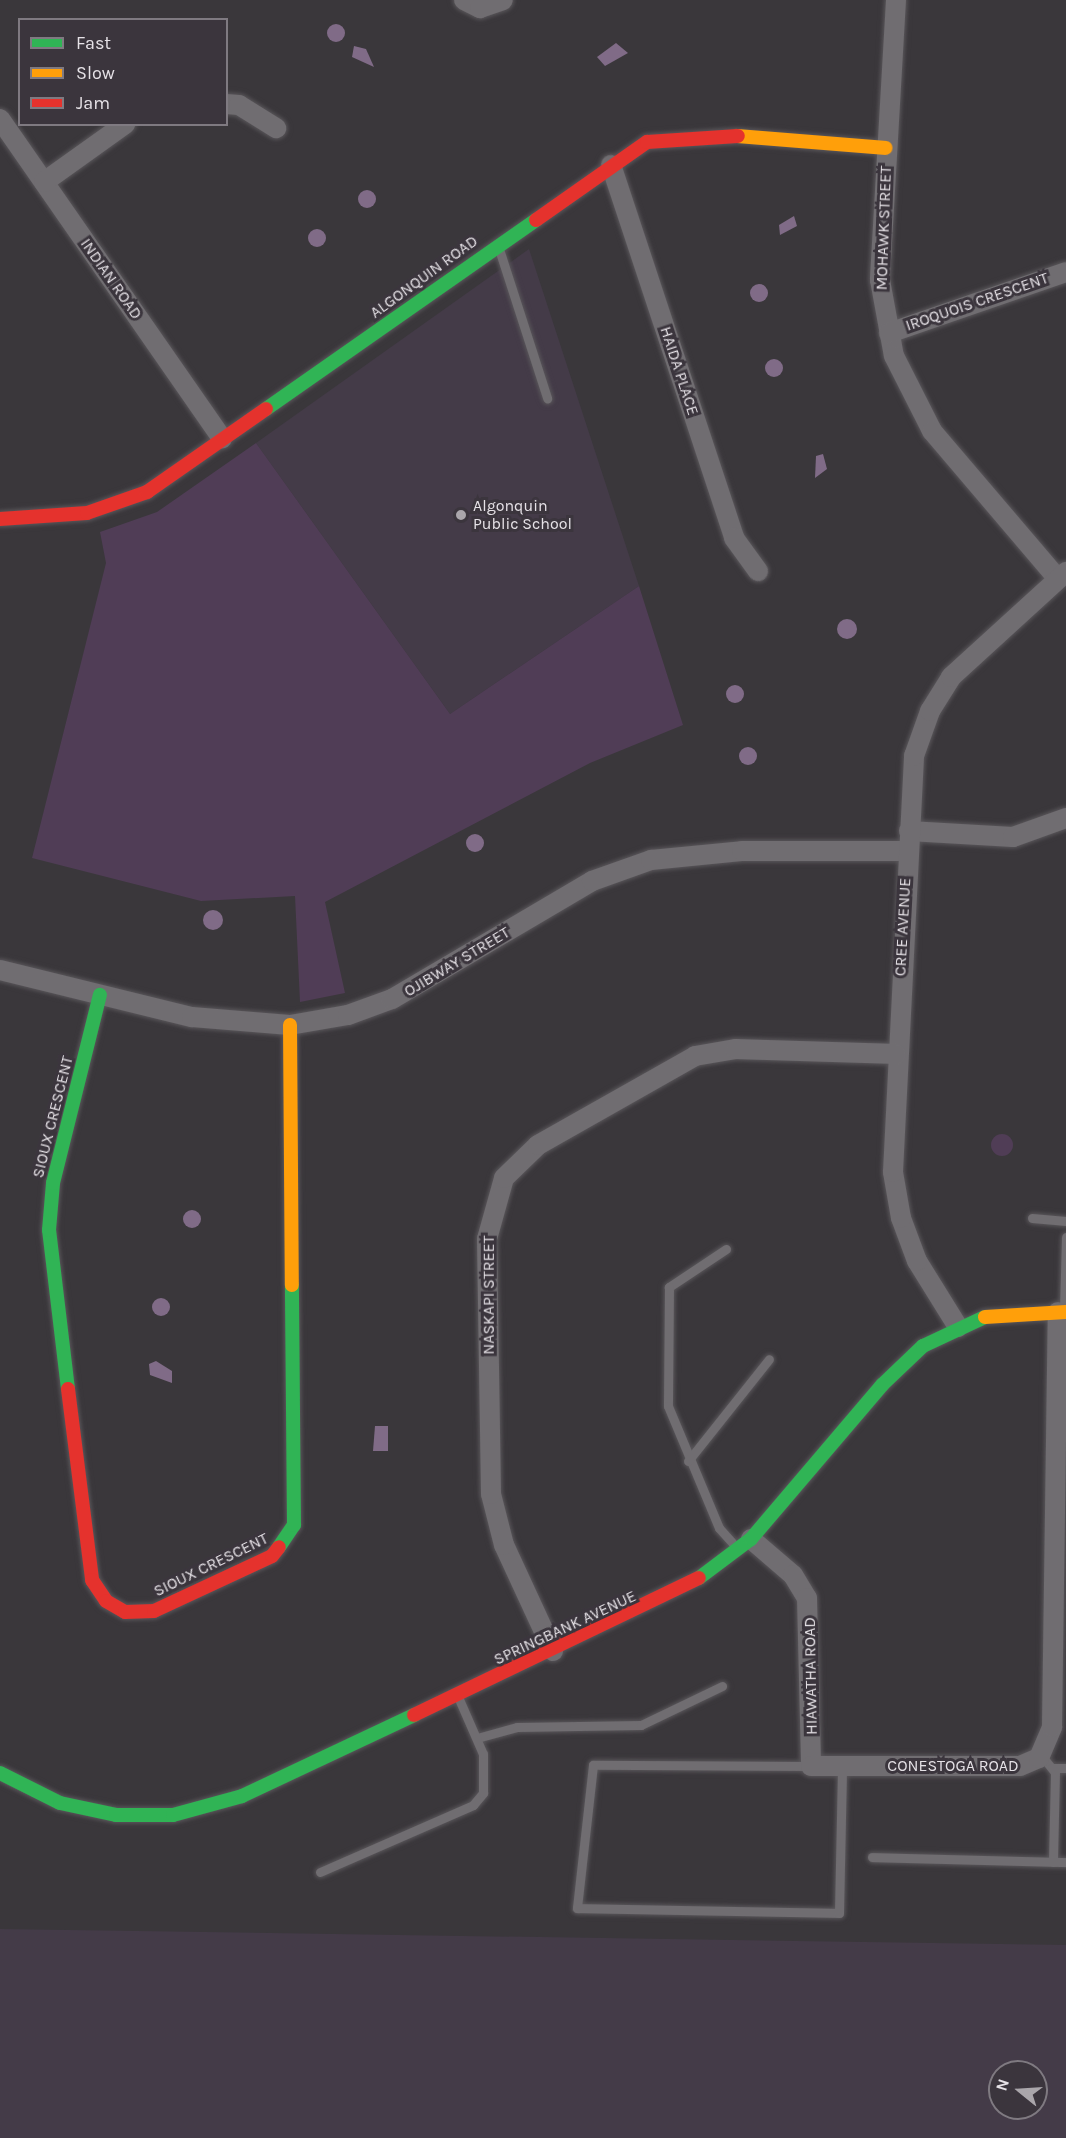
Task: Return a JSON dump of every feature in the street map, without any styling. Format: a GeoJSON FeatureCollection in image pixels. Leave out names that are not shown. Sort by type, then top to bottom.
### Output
{"type":"FeatureCollection","features":[{"type":"Feature","properties":{"kind":"street"},"geometry":{"type":"LineString","coordinates":[[464,0],[480,8],[503,0]]}},
{"type":"Feature","properties":{"kind":"street","name":"MOHAWK STREET"},"geometry":{"type":"LineString","coordinates":[[896,0],[880,280],[889,333],[902,381],[923,419],[1062,575]]}},
{"type":"Feature","properties":{"kind":"street"},"geometry":{"type":"LineString","coordinates":[[228,104],[239,105],[276,128]]}},
{"type":"Feature","properties":{"kind":"street","name":"INDIAN ROAD"},"geometry":{"type":"LineString","coordinates":[[0,119],[222,438]]}},
{"type":"Feature","properties":{"kind":"street"},"geometry":{"type":"LineString","coordinates":[[44,182],[122,126]]}},
{"type":"Feature","properties":{"kind":"street","name":"ALGONQUIN ROAD"},"geometry":{"type":"LineString","coordinates":[[0,519],[87,513],[124,503],[222,438],[610,165],[647,142],[678,134],[886,148]]}},
{"type":"Feature","properties":{"kind":"street","name":"HAIDA PLACE"},"geometry":{"type":"LineString","coordinates":[[610,165],[734,538],[758,571]]}},
{"type":"Feature","properties":{"kind":"street","name":"IROQUOIS CRESCENT"},"geometry":{"type":"LineString","coordinates":[[889,333],[1066,272]]}},
{"type":"Feature","properties":{"kind":"street","name":"CREE AVENUE"},"geometry":{"type":"LineString","coordinates":[[958,1327],[918,1263],[901,1218],[893,1172],[896,1054],[914,756],[939,694],[973,653],[1062,575]]}},
{"type":"Feature","properties":{"kind":"street","name":"OJIBWAY STREET"},"geometry":{"type":"LineString","coordinates":[[0,970],[224,1023],[290,1025],[348,1015],[392,999],[592,881],[651,860],[742,851],[1013,837],[1066,818]]}},
{"type":"Feature","properties":{"kind":"street","name":"SIOUX CRESCENT"},"geometry":{"type":"LineString","coordinates":[[100,995],[53,1184],[49,1230],[92,1580],[106,1600],[125,1612],[154,1611],[272,1557],[294,1525],[290,1025]]}},
{"type":"Feature","properties":{"kind":"street","name":"NASKAPI STREET"},"geometry":{"type":"LineString","coordinates":[[553,1652],[504,1545],[491,1494],[487,1237],[504,1178],[538,1145],[695,1056],[736,1049],[896,1054]]}},
{"type":"Feature","properties":{"kind":"street","name":"SPRINGBANK AVENUE"},"geometry":{"type":"LineString","coordinates":[[0,1773],[42,1796],[89,1812],[172,1815],[242,1796],[662,1601],[745,1544],[888,1378],[923,1346],[958,1327],[998,1314],[1063,1312]]}},
{"type":"Feature","properties":{"kind":"street","name":"CONESTOGA ROAD"},"geometry":{"type":"LineString","coordinates":[[811,1766],[1020,1767],[1047,1761],[1052,1727],[1063,1312]]}},
{"type":"Feature","properties":{"kind":"street","name":"HIAWATHA ROAD"},"geometry":{"type":"LineString","coordinates":[[745,1544],[793,1575],[807,1598],[811,1766]]}},
{"type":"Feature","properties":{"kind":"lane"},"geometry":{"type":"LineString","coordinates":[[497,245],[547,398]]}},
{"type":"Feature","properties":{"kind":"lane"},"geometry":{"type":"LineString","coordinates":[[1032,1218],[1066,1221]]}},
{"type":"Feature","properties":{"kind":"lane"},"geometry":{"type":"LineString","coordinates":[[1063,1312],[1066,1237]]}},
{"type":"Feature","properties":{"kind":"lane"},"geometry":{"type":"LineString","coordinates":[[726,1249],[669,1287],[669,1415],[719,1528],[745,1544]]}},
{"type":"Feature","properties":{"kind":"lane"},"geometry":{"type":"LineString","coordinates":[[688,1461],[770,1359]]}},
{"type":"Feature","properties":{"kind":"lane"},"geometry":{"type":"LineString","coordinates":[[477,1738],[517,1727],[641,1725],[723,1686]]}},
{"type":"Feature","properties":{"kind":"lane"},"geometry":{"type":"LineString","coordinates":[[320,1872],[473,1806],[483,1793],[486,1769],[477,1738],[458,1697]]}},
{"type":"Feature","properties":{"kind":"lane"},"geometry":{"type":"LineString","coordinates":[[1053,1862],[1047,1761],[1066,1768]]}},
{"type":"Feature","properties":{"kind":"lane"},"geometry":{"type":"LineString","coordinates":[[811,1766],[593,1765],[577,1908],[839,1913],[842,1765]]}},
{"type":"Feature","properties":{"kind":"lane"},"geometry":{"type":"LineString","coordinates":[[872,1857],[1066,1862]]}},
{"type":"Feature","properties":{"kind":"shaded area"},"geometry":{"type":"Polygon","coordinates":[[[336,24],[342,27],[345,33],[342,39],[336,42],[330,39],[327,33],[330,27],[336,24]]]}},
{"type":"Feature","properties":{"kind":"shaded area"},"geometry":{"type":"Polygon","coordinates":[[[616,43],[628,53],[605,66],[597,57],[616,43]]]}},
{"type":"Feature","properties":{"kind":"shaded area"},"geometry":{"type":"Polygon","coordinates":[[[354,46],[366,49],[374,67],[352,57],[354,46]]]}},
{"type":"Feature","properties":{"kind":"shaded area"},"geometry":{"type":"Polygon","coordinates":[[[363,190],[371,190],[376,195],[374,206],[363,208],[358,203],[358,195],[363,190]]]}},
{"type":"Feature","properties":{"kind":"shaded area"},"geometry":{"type":"Polygon","coordinates":[[[794,216],[797,226],[780,235],[779,225],[794,216]]]}},
{"type":"Feature","properties":{"kind":"shaded area"},"geometry":{"type":"Polygon","coordinates":[[[313,229],[321,229],[326,234],[324,245],[313,247],[308,242],[308,234],[313,229]]]}},
{"type":"Feature","properties":{"kind":"shaded area","name":"Algonquin Public School"},"geometry":{"type":"Polygon","coordinates":[[[529,249],[639,586],[450,714],[256,443],[529,249]]]}},
{"type":"Feature","properties":{"kind":"shaded area"},"geometry":{"type":"Polygon","coordinates":[[[759,284],[765,287],[768,293],[765,299],[759,302],[753,299],[750,293],[753,287],[759,284]]]}},
{"type":"Feature","properties":{"kind":"shaded area"},"geometry":{"type":"Polygon","coordinates":[[[774,359],[780,362],[783,368],[780,374],[774,377],[768,374],[765,368],[768,362],[774,359]]]}},
{"type":"Feature","properties":{"kind":"shaded area"},"geometry":{"type":"Polygon","coordinates":[[[256,443],[450,714],[639,586],[683,725],[590,763],[325,902],[345,993],[300,1002],[295,896],[201,901],[32,858],[106,563],[100,532],[157,512],[256,443]]]}},
{"type":"Feature","properties":{"kind":"shaded area"},"geometry":{"type":"Polygon","coordinates":[[[823,454],[827,469],[815,478],[816,456],[823,454]]]}},
{"type":"Feature","properties":{"kind":"shaded area"},"geometry":{"type":"Polygon","coordinates":[[[847,619],[854,622],[857,629],[854,636],[847,639],[840,636],[837,629],[840,622],[847,619]]]}},
{"type":"Feature","properties":{"kind":"shaded area"},"geometry":{"type":"Polygon","coordinates":[[[731,685],[739,685],[744,690],[742,701],[731,703],[726,698],[726,690],[731,685]]]}},
{"type":"Feature","properties":{"kind":"shaded area"},"geometry":{"type":"Polygon","coordinates":[[[748,747],[756,752],[757,756],[752,764],[748,765],[740,760],[739,756],[744,748],[748,747]]]}},
{"type":"Feature","properties":{"kind":"shaded area"},"geometry":{"type":"Polygon","coordinates":[[[471,834],[479,834],[484,839],[482,850],[471,852],[466,847],[466,839],[471,834]]]}},
{"type":"Feature","properties":{"kind":"shaded area"},"geometry":{"type":"Polygon","coordinates":[[[213,910],[220,913],[223,920],[220,927],[213,930],[206,927],[203,920],[206,913],[213,910]]]}},
{"type":"Feature","properties":{"kind":"shaded area"},"geometry":{"type":"Polygon","coordinates":[[[1002,1134],[1010,1137],[1013,1145],[1010,1153],[1002,1156],[994,1153],[991,1145],[994,1137],[1002,1134]]]}},
{"type":"Feature","properties":{"kind":"shaded area"},"geometry":{"type":"Polygon","coordinates":[[[192,1210],[198,1213],[201,1219],[198,1225],[192,1228],[186,1225],[183,1219],[186,1213],[192,1210]]]}},
{"type":"Feature","properties":{"kind":"shaded area"},"geometry":{"type":"Polygon","coordinates":[[[161,1298],[167,1301],[170,1307],[167,1313],[161,1316],[155,1313],[152,1307],[155,1301],[161,1298]]]}},
{"type":"Feature","properties":{"kind":"shaded area"},"geometry":{"type":"Polygon","coordinates":[[[156,1361],[172,1371],[172,1383],[150,1375],[149,1364],[156,1361]]]}},
{"type":"Feature","properties":{"kind":"shaded area"},"geometry":{"type":"Polygon","coordinates":[[[375,1426],[388,1426],[388,1451],[373,1451],[375,1426]]]}},
{"type":"Feature","properties":{"kind":"shaded area"},"geometry":{"type":"Polygon","coordinates":[[[0,1929],[1066,1945],[1066,2138],[0,2138],[0,1929]]]}},
{"type":"Feature","properties":{"kind":"traffic: fast"},"geometry":{"type":"LineString","coordinates":[[266,409],[536,220]]}},
{"type":"Feature","properties":{"kind":"traffic: fast"},"geometry":{"type":"LineString","coordinates":[[68,1389],[49,1230],[53,1183],[100,995]]}},
{"type":"Feature","properties":{"kind":"traffic: fast"},"geometry":{"type":"LineString","coordinates":[[279,1547],[294,1525],[292,1285]]}},
{"type":"Feature","properties":{"kind":"traffic: fast"},"geometry":{"type":"LineString","coordinates":[[699,1578],[751,1539],[882,1385],[923,1346],[985,1317]]}},
{"type":"Feature","properties":{"kind":"traffic: fast"},"geometry":{"type":"LineString","coordinates":[[0,1773],[60,1803],[116,1815],[173,1815],[242,1796],[414,1715]]}},
{"type":"Feature","properties":{"kind":"traffic: slow"},"geometry":{"type":"LineString","coordinates":[[738,136],[886,148]]}},
{"type":"Feature","properties":{"kind":"traffic: slow"},"geometry":{"type":"LineString","coordinates":[[290,1025],[292,1285]]}},
{"type":"Feature","properties":{"kind":"traffic: slow"},"geometry":{"type":"LineString","coordinates":[[985,1317],[1066,1312]]}},
{"type":"Feature","properties":{"kind":"traffic: jam"},"geometry":{"type":"LineString","coordinates":[[536,220],[647,142],[738,136]]}},
{"type":"Feature","properties":{"kind":"traffic: jam"},"geometry":{"type":"LineString","coordinates":[[0,519],[87,513],[147,492],[266,409]]}},
{"type":"Feature","properties":{"kind":"traffic: jam"},"geometry":{"type":"LineString","coordinates":[[68,1389],[92,1580],[106,1601],[125,1612],[154,1611],[272,1556],[279,1547]]}},
{"type":"Feature","properties":{"kind":"traffic: jam"},"geometry":{"type":"LineString","coordinates":[[414,1715],[699,1578]]}},
{"type":"Feature","properties":{"kind":"place","name":"Algonquin Public School"},"geometry":{"type":"Point","coordinates":[461,515]}}]}
